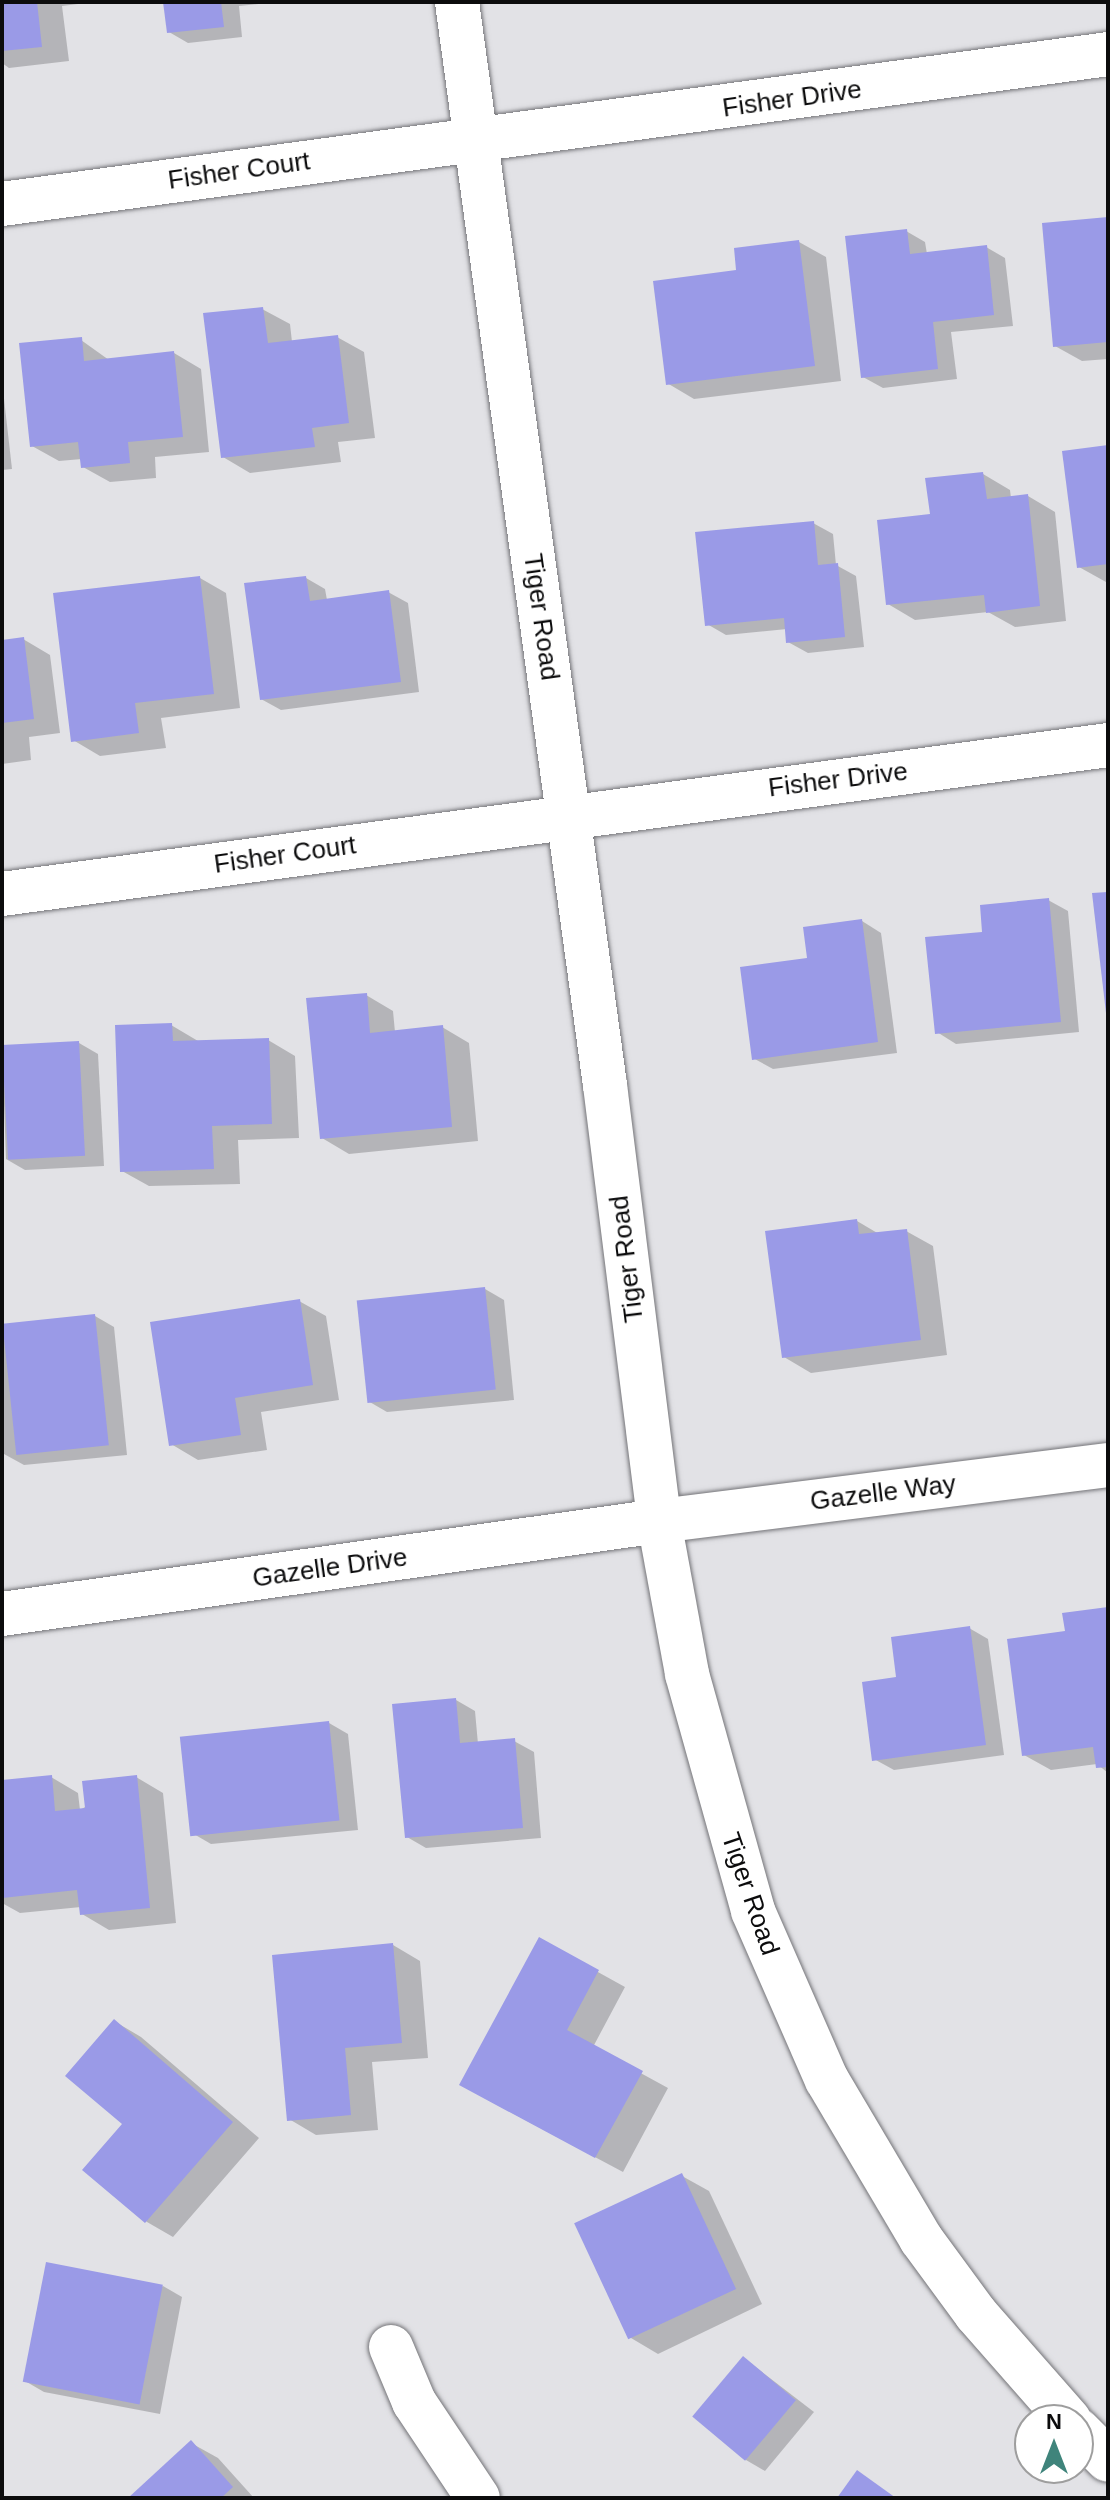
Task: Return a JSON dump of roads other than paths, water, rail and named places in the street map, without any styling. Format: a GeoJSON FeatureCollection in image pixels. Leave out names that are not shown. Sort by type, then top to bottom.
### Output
{"type":"FeatureCollection","features":[{"type":"Feature","properties":{"kind":"street","name":"Tiger Road"},"geometry":{"type":"LineString","coordinates":[[457,2],[568,816],[659,1521],[687,1674],[725,1824],[787,1997],[856,2134],[921,2239],[985,2325],[1055,2404]]}},
{"type":"Feature","properties":{"kind":"street","name":"Fisher Drive"},"geometry":{"type":"LineString","coordinates":[[476,144],[1108,54]]}},
{"type":"Feature","properties":{"kind":"street","name":"Fisher Court"},"geometry":{"type":"LineString","coordinates":[[2,204],[271,165],[476,144]]}},
{"type":"Feature","properties":{"kind":"street","name":"Fisher Drive"},"geometry":{"type":"LineString","coordinates":[[568,816],[1108,745]]}},
{"type":"Feature","properties":{"kind":"street","name":"Fisher Court"},"geometry":{"type":"LineString","coordinates":[[2,894],[568,816]]}},
{"type":"Feature","properties":{"kind":"street","name":"Gazelle Way"},"geometry":{"type":"LineString","coordinates":[[659,1521],[1108,1465]]}},
{"type":"Feature","properties":{"kind":"street","name":"Gazelle Drive"},"geometry":{"type":"LineString","coordinates":[[2,1614],[659,1521]]}},
{"type":"Feature","properties":{"kind":"street"},"geometry":{"type":"LineString","coordinates":[[391,2347],[414,2402],[478,2498]]}}]}
